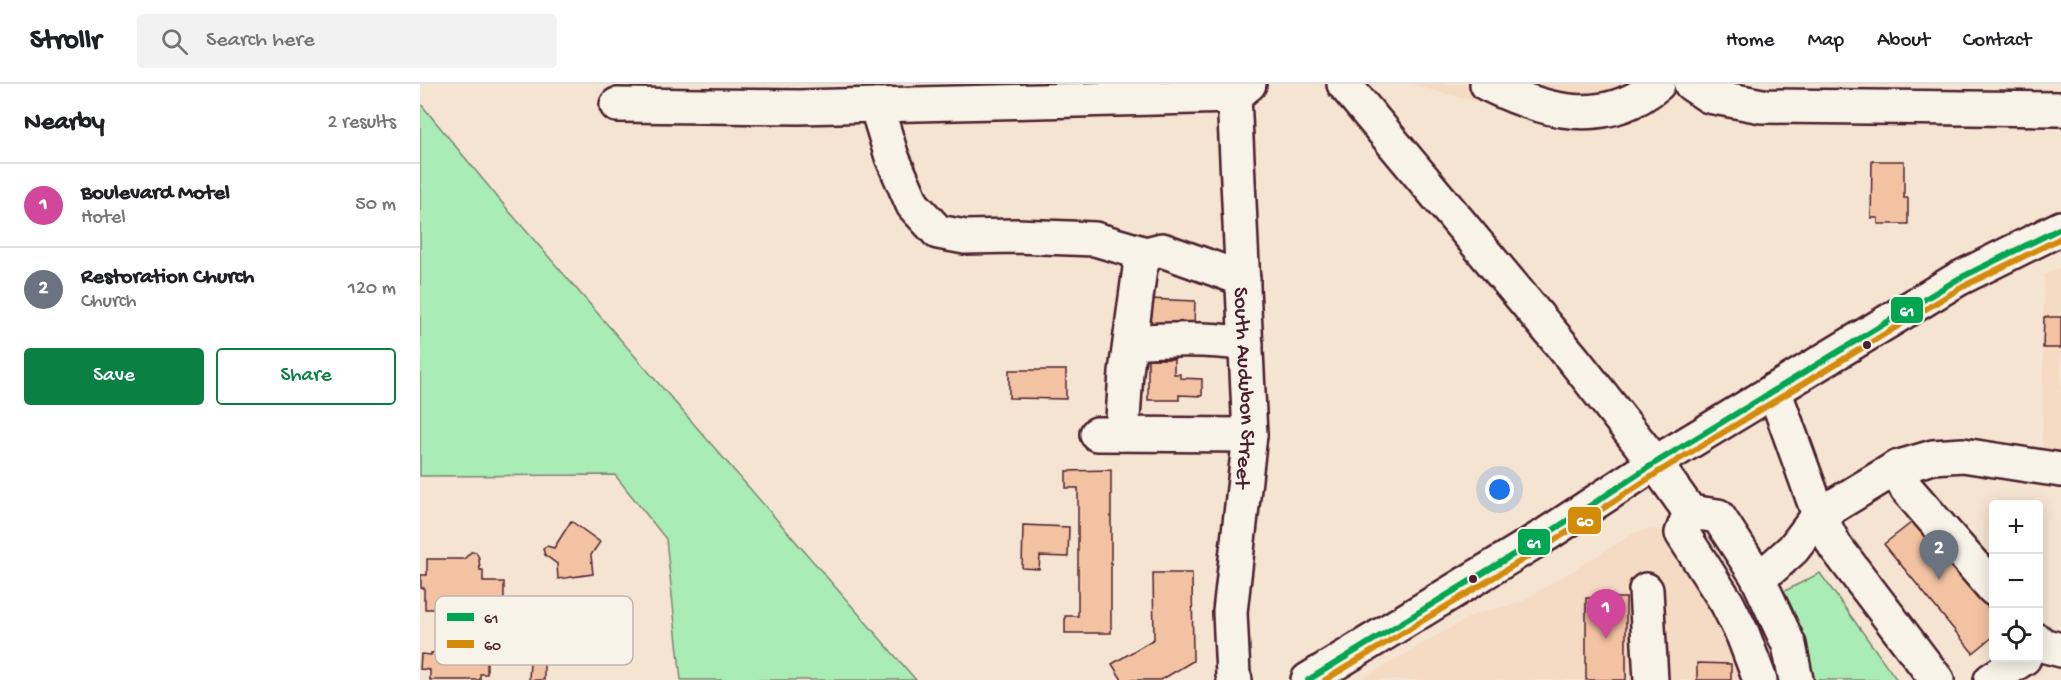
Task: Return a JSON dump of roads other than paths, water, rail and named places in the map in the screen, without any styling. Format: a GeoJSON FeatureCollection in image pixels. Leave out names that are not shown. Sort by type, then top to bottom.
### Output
{"type":"FeatureCollection","features":[{"type":"Feature","properties":{"kind":"street"},"geometry":{"type":"LineString","coordinates":[[1344,84],[1574,360],[1655,463],[1690,512],[1718,516],[1757,576],[1789,645],[1796,680]]}},
{"type":"Feature","properties":{"kind":"street"},"geometry":{"type":"LineString","coordinates":[[1487,84],[1518,99],[1588,113],[1617,107],[1658,84]]}},
{"type":"Feature","properties":{"kind":"street"},"geometry":{"type":"LineString","coordinates":[[1691,84],[1709,96],[1762,106],[1813,96],[2021,96],[2061,109]]}},
{"type":"Feature","properties":{"kind":"street"},"geometry":{"type":"LineString","coordinates":[[617,105],[800,95],[876,105],[1241,90]]}},
{"type":"Feature","properties":{"kind":"street","name":"South Audubon Street"},"geometry":{"type":"LineString","coordinates":[[1235,680],[1230,612],[1250,435],[1243,279],[1241,90]]}},
{"type":"Feature","properties":{"kind":"street"},"geometry":{"type":"LineString","coordinates":[[876,105],[892,158],[914,205],[938,231],[965,237],[1095,239],[1146,254],[1162,250],[1243,279]]}},
{"type":"Feature","properties":{"kind":"street"},"geometry":{"type":"LineString","coordinates":[[1308,680],[1547,534],[1655,463],[1958,279],[2061,228]]}},
{"type":"Feature","properties":{"kind":"street"},"geometry":{"type":"LineString","coordinates":[[1146,254],[1140,268],[1132,342],[1126,372],[1109,434],[1250,435]]}},
{"type":"Feature","properties":{"kind":"street"},"geometry":{"type":"LineString","coordinates":[[1132,342],[1176,338],[1246,344]]}},
{"type":"Feature","properties":{"kind":"street"},"geometry":{"type":"LineString","coordinates":[[1774,390],[1819,515],[1835,546],[1937,680]]}},
{"type":"Feature","properties":{"kind":"street"},"geometry":{"type":"LineString","coordinates":[[1757,576],[1773,567],[1793,549],[1819,515],[1896,468],[1933,458],[1963,455],[2061,470]]}},
{"type":"Feature","properties":{"kind":"street"},"geometry":{"type":"LineString","coordinates":[[1896,468],[1908,489],[1989,583]]}},
{"type":"Feature","properties":{"kind":"street"},"geometry":{"type":"LineString","coordinates":[[1690,512],[1682,533],[1727,603],[1743,635],[1760,680]]}},
{"type":"Feature","properties":{"kind":"street"},"geometry":{"type":"LineString","coordinates":[[1646,590],[1651,680]]}},
{"type":"Feature","properties":{"kind":"street"},"geometry":{"type":"LineString","coordinates":[[1991,680],[2019,662]]}},
{"type":"Feature","properties":{"kind":"place","name":"Restoration Church"},"geometry":{"type":"Point","coordinates":[1939,580]}},
{"type":"Feature","properties":{"kind":"place","name":"Boulevard Motel"},"geometry":{"type":"Point","coordinates":[1606,639]}}]}
